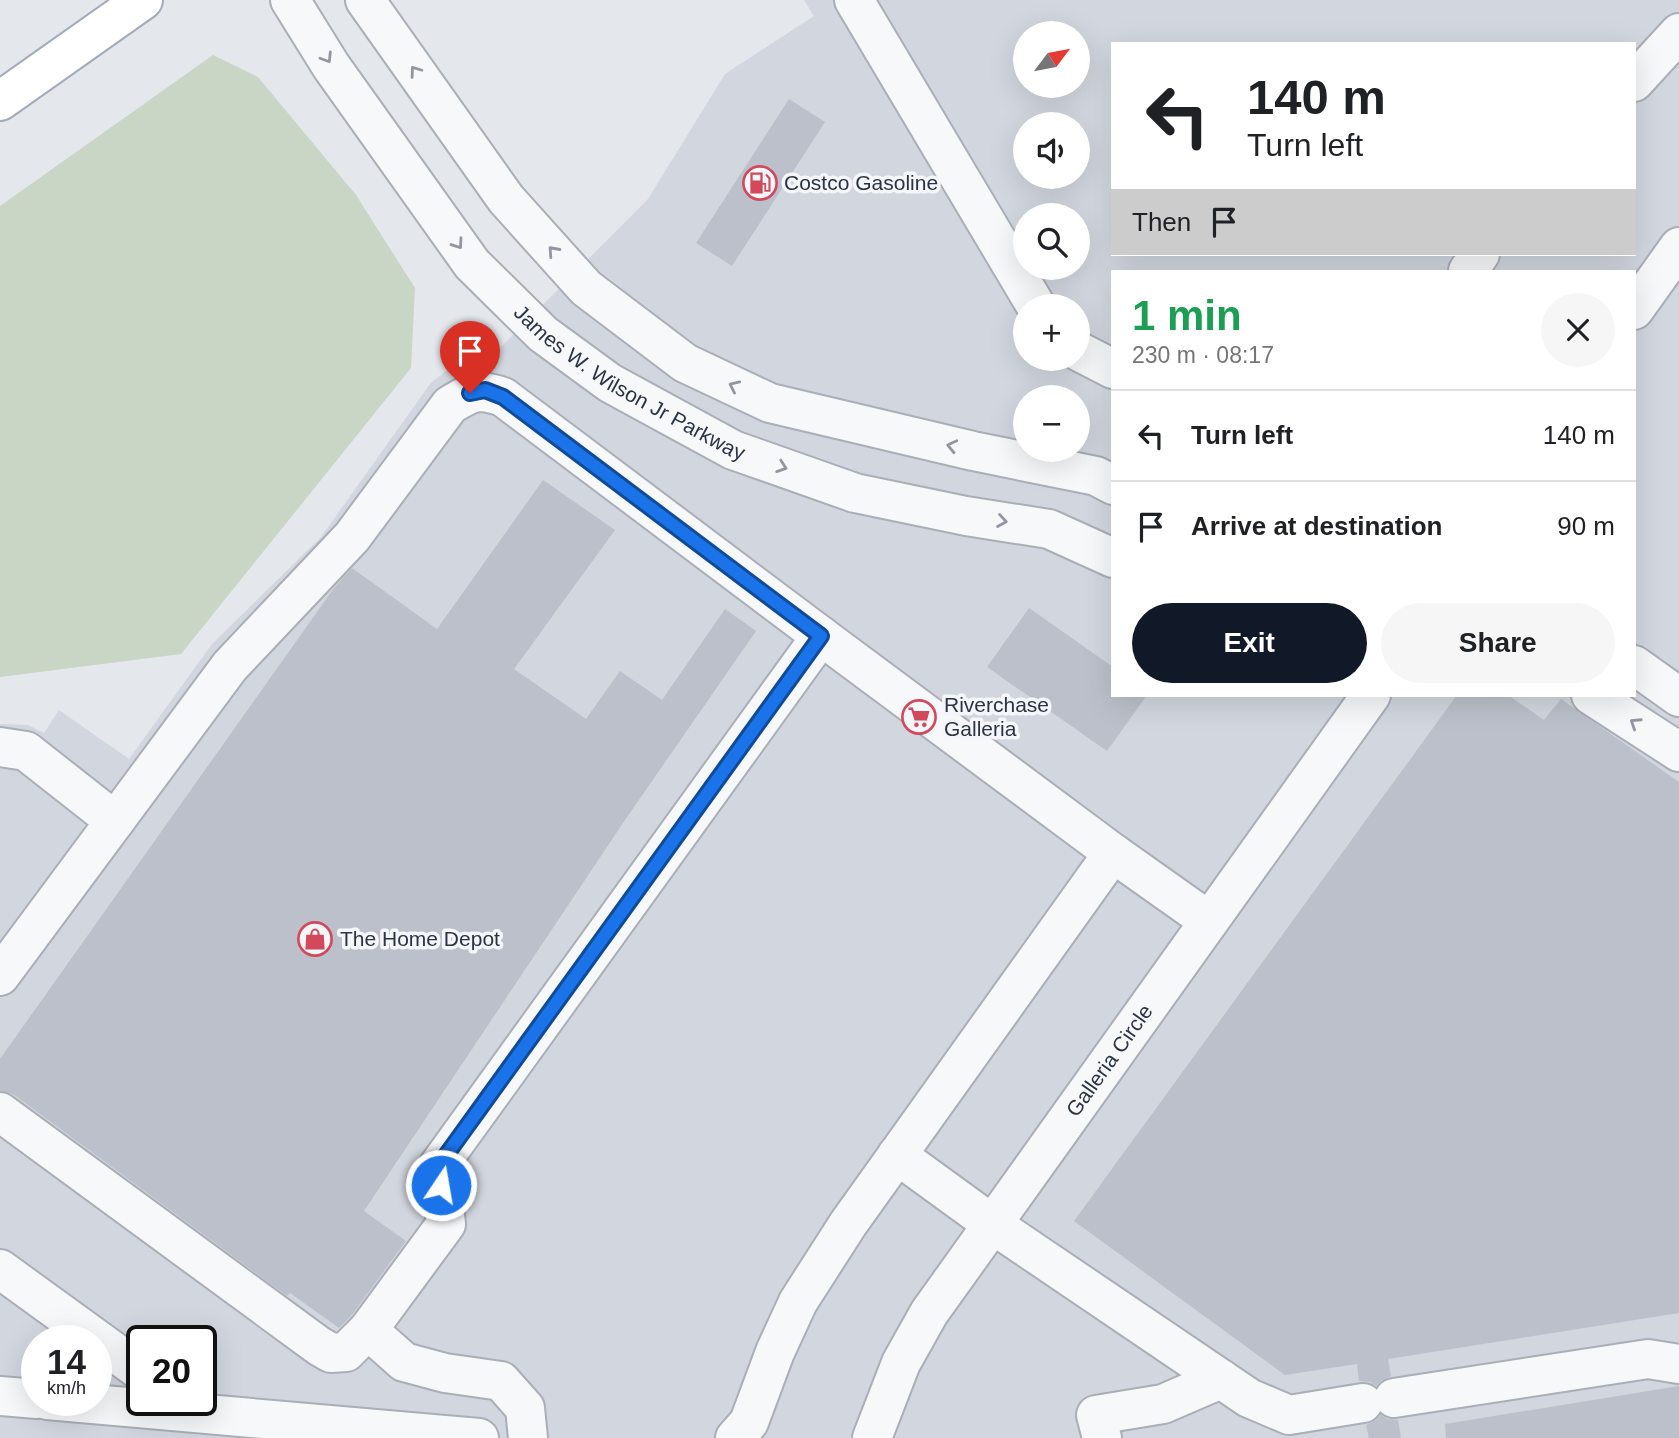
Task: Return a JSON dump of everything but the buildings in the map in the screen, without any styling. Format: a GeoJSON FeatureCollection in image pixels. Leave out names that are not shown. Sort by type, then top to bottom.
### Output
{"type":"FeatureCollection","features":[{"type":"Feature","properties":{"kind":"main road"},"geometry":{"type":"LineString","coordinates":[[0,101],[143,0]]}},
{"type":"Feature","properties":{"kind":"street","name":"James W. Wilson Jr Parkway"},"geometry":{"type":"LineString","coordinates":[[290,0],[331,66],[472,264],[543,334],[610,383],[733,450],[855,493],[966,516],[1049,529],[1111,557]]}},
{"type":"Feature","properties":{"kind":"street","name":"James W. Wilson Jr Parkway"},"geometry":{"type":"LineString","coordinates":[[365,0],[506,199],[586,288],[685,363],[770,404],[973,451],[1096,476],[1111,484]]}},
{"type":"Feature","properties":{"kind":"street"},"geometry":{"type":"LineString","coordinates":[[853,0],[1028,294]]}},
{"type":"Feature","properties":{"kind":"street"},"geometry":{"type":"LineString","coordinates":[[1636,80],[1679,33]]}},
{"type":"Feature","properties":{"kind":"street"},"geometry":{"type":"LineString","coordinates":[[1636,307],[1679,247]]}},
{"type":"Feature","properties":{"kind":"street"},"geometry":{"type":"LineString","coordinates":[[1090,357],[1111,368]]}},
{"type":"Feature","properties":{"kind":"street"},"geometry":{"type":"LineString","coordinates":[[0,976],[230,666],[352,537],[450,405],[470,393],[485,390],[503,397],[1113,853],[1209,921]]}},
{"type":"Feature","properties":{"kind":"street"},"geometry":{"type":"LineString","coordinates":[[0,1112],[319,1346],[331,1353],[346,1352],[368,1330],[446,1224],[439,1165],[821,636]]}},
{"type":"Feature","properties":{"kind":"street"},"geometry":{"type":"LineString","coordinates":[[1636,666],[1679,697]]}},
{"type":"Feature","properties":{"kind":"street","name":"Galleria Circle"},"geometry":{"type":"LineString","coordinates":[[872,1438],[901,1363],[929,1313],[1365,697]]}},
{"type":"Feature","properties":{"kind":"street"},"geometry":{"type":"LineString","coordinates":[[1594,697],[1679,752]]}},
{"type":"Feature","properties":{"kind":"street"},"geometry":{"type":"LineString","coordinates":[[0,747],[26,751],[115,821]]}},
{"type":"Feature","properties":{"kind":"street"},"geometry":{"type":"LineString","coordinates":[[735,1438],[749,1422],[775,1352],[800,1298],[848,1224],[1113,853]]}},
{"type":"Feature","properties":{"kind":"street"},"geometry":{"type":"LineString","coordinates":[[897,1155],[992,1224],[1249,1398],[1289,1415],[1648,1359],[1679,1364]]}},
{"type":"Feature","properties":{"kind":"street"},"geometry":{"type":"LineString","coordinates":[[0,1269],[126,1360]]}},
{"type":"Feature","properties":{"kind":"street"},"geometry":{"type":"LineString","coordinates":[[368,1330],[404,1362],[445,1373],[501,1381],[525,1408],[528,1438]]}},
{"type":"Feature","properties":{"kind":"street"},"geometry":{"type":"LineString","coordinates":[[1102,1438],[1096,1415],[1163,1404],[1221,1379]]}},
{"type":"Feature","properties":{"kind":"street"},"geometry":{"type":"LineString","coordinates":[[0,1396],[21,1398]]}},
{"type":"Feature","properties":{"kind":"street"},"geometry":{"type":"LineString","coordinates":[[217,1410],[479,1438]]}},
{"type":"Feature","properties":{"kind":"shaded area","name":"Riverchase Galleria"},"geometry":{"type":"Polygon","coordinates":[[[804,0],[1679,0],[1679,1438],[0,1438],[0,724],[28,725],[44,733],[59,710],[129,759],[212,644],[321,537],[430,384],[448,369],[475,358],[491,357],[648,199],[725,74],[814,16],[804,0]]]}},
{"type":"Feature","properties":{"kind":"green space"},"geometry":{"type":"Polygon","coordinates":[[[213,55],[258,77],[356,195],[415,288],[411,368],[181,654],[0,677],[0,206],[213,55]]]}},
{"type":"Feature","properties":{"kind":"place","name":"Costco Gasoline"},"geometry":{"type":"Point","coordinates":[760,183]}},
{"type":"Feature","properties":{"kind":"place","name":"Riverchase Galleria"},"geometry":{"type":"Point","coordinates":[919,717]}},
{"type":"Feature","properties":{"kind":"place","name":"The Home Depot"},"geometry":{"type":"Point","coordinates":[315,939]}},
{"type":"Feature","properties":{"kind":"route"},"geometry":{"type":"LineString","coordinates":[[441,1185],[439,1165],[821,636],[503,397],[485,390],[470,393]]}}]}
